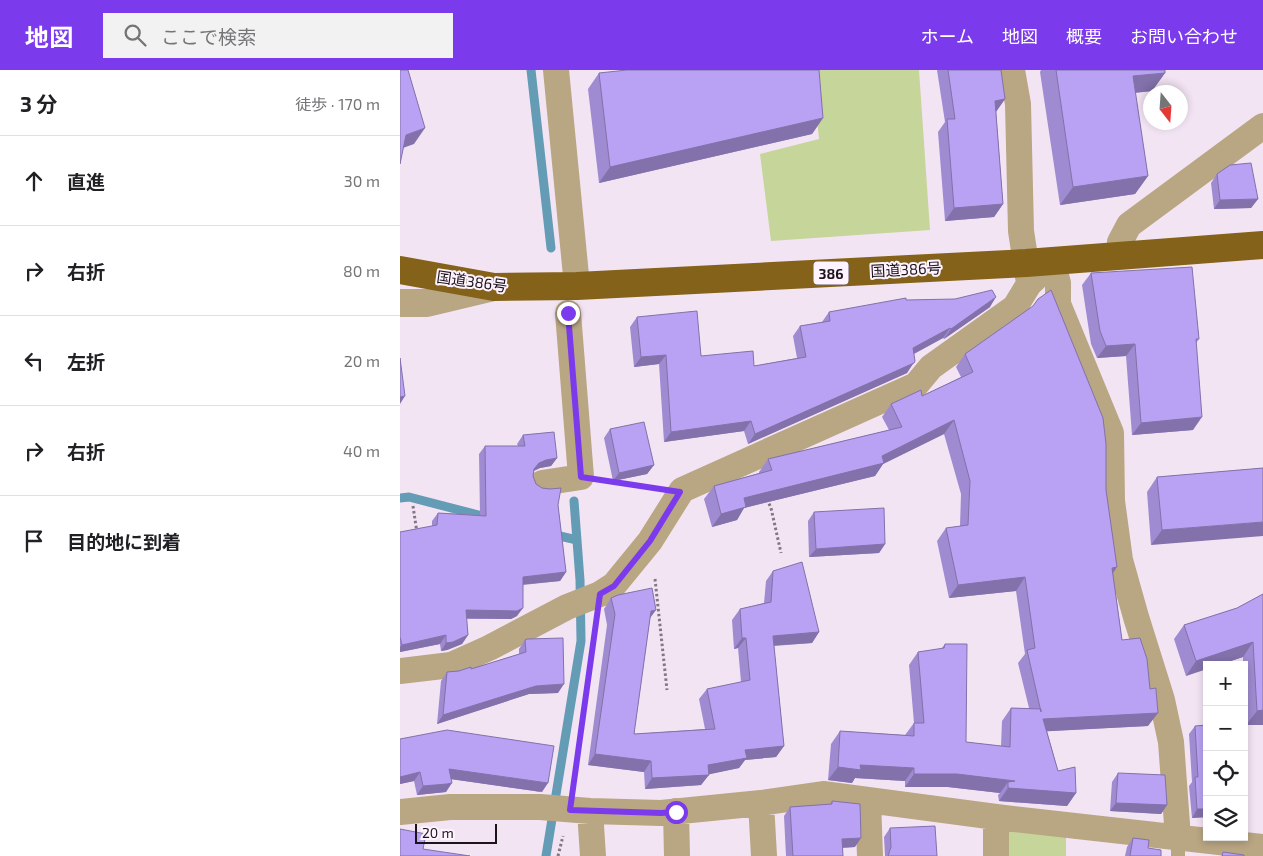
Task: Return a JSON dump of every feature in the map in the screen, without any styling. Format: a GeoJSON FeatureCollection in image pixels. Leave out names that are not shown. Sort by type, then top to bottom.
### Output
{"type":"FeatureCollection","features":[{"type":"Feature","properties":{"kind":"highway","name":"国道386号"},"geometry":{"type":"LineString","coordinates":[[400,270],[494,287],[577,286],[1036,270],[1119,256],[1263,245]]}},
{"type":"Feature","properties":{"kind":"street"},"geometry":{"type":"LineString","coordinates":[[556,70],[577,286]]}},
{"type":"Feature","properties":{"kind":"street"},"geometry":{"type":"LineString","coordinates":[[1012,70],[1018,104],[1021,231],[1036,270],[1058,283],[1058,304],[1111,433],[1112,501],[1120,560],[1162,700],[1171,742],[1178,847]]}},
{"type":"Feature","properties":{"kind":"street"},"geometry":{"type":"LineString","coordinates":[[1119,256],[1120,242],[1129,225],[1263,126]]}},
{"type":"Feature","properties":{"kind":"street"},"geometry":{"type":"LineString","coordinates":[[400,671],[451,665],[614,586],[650,541],[682,490],[916,385],[931,367],[1015,307],[1036,270]]}},
{"type":"Feature","properties":{"kind":"street"},"geometry":{"type":"LineString","coordinates":[[400,303],[427,302],[494,287]]}},
{"type":"Feature","properties":{"kind":"street"},"geometry":{"type":"LineString","coordinates":[[542,483],[581,477],[568,313]]}},
{"type":"Feature","properties":{"kind":"street"},"geometry":{"type":"LineString","coordinates":[[400,812],[450,807],[540,807],[580,811],[661,813],[761,803],[823,794],[996,817],[1178,847],[1263,847]]}},
{"type":"Feature","properties":{"kind":"street"},"geometry":{"type":"LineString","coordinates":[[868,800],[870,856]]}},
{"type":"Feature","properties":{"kind":"street"},"geometry":{"type":"LineString","coordinates":[[761,803],[764,856]]}},
{"type":"Feature","properties":{"kind":"street"},"geometry":{"type":"LineString","coordinates":[[580,811],[593,856]]}},
{"type":"Feature","properties":{"kind":"street"},"geometry":{"type":"LineString","coordinates":[[676,812],[677,856]]}},
{"type":"Feature","properties":{"kind":"street"},"geometry":{"type":"LineString","coordinates":[[996,817],[996,856]]}},
{"type":"Feature","properties":{"kind":"path"},"geometry":{"type":"LineString","coordinates":[[749,460],[772,508],[781,553]]}},
{"type":"Feature","properties":{"kind":"path"},"geometry":{"type":"LineString","coordinates":[[581,477],[680,492]]}},
{"type":"Feature","properties":{"kind":"path"},"geometry":{"type":"LineString","coordinates":[[413,506],[417,534]]}},
{"type":"Feature","properties":{"kind":"path"},"geometry":{"type":"LineString","coordinates":[[650,541],[667,690]]}},
{"type":"Feature","properties":{"kind":"path"},"geometry":{"type":"LineString","coordinates":[[558,856],[580,811],[598,594]]}},
{"type":"Feature","properties":{"kind":"green space"},"geometry":{"type":"Polygon","coordinates":[[[812,70],[919,70],[930,230],[771,241],[760,154],[819,139],[812,70]]]}},
{"type":"Feature","properties":{"kind":"green space"},"geometry":{"type":"Polygon","coordinates":[[[1004,827],[1066,836],[1066,856],[1004,856],[1004,827]]]}},
{"type":"Feature","properties":{"kind":"building"},"geometry":{"type":"Polygon","coordinates":[[[400,70],[408,70],[425,128],[406,135],[400,164],[400,70]]]}},
{"type":"Feature","properties":{"kind":"building"},"geometry":{"type":"Polygon","coordinates":[[[627,70],[819,70],[823,118],[610,167],[599,73],[627,70]]]}},
{"type":"Feature","properties":{"kind":"building"},"geometry":{"type":"Polygon","coordinates":[[[948,70],[1001,70],[1005,99],[995,101],[1003,204],[954,208],[947,119],[955,119],[948,70]]]}},
{"type":"Feature","properties":{"kind":"building"},"geometry":{"type":"Polygon","coordinates":[[[1056,70],[1165,70],[1165,73],[1133,76],[1148,176],[1073,187],[1056,70]]]}},
{"type":"Feature","properties":{"kind":"building"},"geometry":{"type":"Polygon","coordinates":[[[1251,163],[1258,199],[1220,200],[1217,174],[1230,165],[1251,163]]]}},
{"type":"Feature","properties":{"kind":"building"},"geometry":{"type":"Polygon","coordinates":[[[1192,267],[1199,339],[1196,339],[1202,417],[1141,423],[1135,344],[1106,346],[1100,331],[1091,273],[1192,267]]]}},
{"type":"Feature","properties":{"kind":"building"},"geometry":{"type":"Polygon","coordinates":[[[992,290],[996,297],[951,329],[913,348],[914,363],[755,434],[751,421],[671,432],[666,355],[641,357],[637,317],[697,311],[701,356],[753,351],[754,366],[806,357],[800,326],[830,321],[829,312],[906,298],[906,300],[955,299],[992,290]]]}},
{"type":"Feature","properties":{"kind":"building"},"geometry":{"type":"Polygon","coordinates":[[[1051,290],[1103,418],[1106,444],[1106,490],[1117,567],[1112,568],[1122,640],[1140,638],[1147,659],[1150,689],[1156,688],[1158,713],[1043,719],[1058,771],[1075,767],[1076,793],[1008,788],[1008,782],[1015,781],[957,774],[914,774],[914,768],[860,765],[861,770],[838,767],[840,731],[914,736],[914,723],[924,723],[918,652],[944,648],[945,644],[967,644],[966,742],[1010,747],[1011,708],[1040,709],[1027,650],[1035,648],[1025,577],[958,585],[946,528],[968,525],[970,481],[954,420],[882,456],[884,463],[744,498],[746,507],[721,514],[714,486],[772,470],[768,459],[902,427],[891,404],[921,390],[922,396],[973,372],[965,354],[1033,306],[1038,299],[1051,290]]]}},
{"type":"Feature","properties":{"kind":"building"},"geometry":{"type":"Polygon","coordinates":[[[400,358],[405,396],[400,397],[400,358]]]}},
{"type":"Feature","properties":{"kind":"building"},"geometry":{"type":"Polygon","coordinates":[[[644,422],[654,465],[619,473],[610,429],[644,422]]]}},
{"type":"Feature","properties":{"kind":"building"},"geometry":{"type":"Polygon","coordinates":[[[554,432],[557,458],[539,463],[534,469],[533,476],[536,484],[542,488],[561,488],[558,505],[566,572],[523,577],[523,608],[517,611],[466,610],[468,635],[453,642],[446,643],[446,635],[402,645],[400,637],[400,532],[437,525],[438,513],[486,516],[485,446],[525,446],[523,435],[554,432]]]}},
{"type":"Feature","properties":{"kind":"building"},"geometry":{"type":"Polygon","coordinates":[[[1263,468],[1263,522],[1162,530],[1157,477],[1263,468]]]}},
{"type":"Feature","properties":{"kind":"building"},"geometry":{"type":"Polygon","coordinates":[[[884,508],[885,544],[816,549],[814,512],[884,508]]]}},
{"type":"Feature","properties":{"kind":"building"},"geometry":{"type":"Polygon","coordinates":[[[802,562],[819,632],[773,636],[784,746],[745,750],[747,758],[708,765],[709,775],[652,778],[651,761],[595,754],[615,614],[611,598],[652,588],[656,610],[651,611],[634,734],[715,729],[707,689],[750,680],[746,638],[742,638],[740,609],[771,602],[773,571],[802,562]]]}},
{"type":"Feature","properties":{"kind":"building"},"geometry":{"type":"Polygon","coordinates":[[[1263,594],[1263,710],[1257,711],[1253,642],[1196,661],[1184,625],[1237,608],[1263,594]]]}},
{"type":"Feature","properties":{"kind":"building"},"geometry":{"type":"Polygon","coordinates":[[[563,638],[564,684],[536,686],[443,715],[447,672],[471,667],[471,669],[526,652],[525,640],[527,639],[563,638]]]}},
{"type":"Feature","properties":{"kind":"building"},"geometry":{"type":"Polygon","coordinates":[[[1203,725],[1203,809],[1197,809],[1195,777],[1198,777],[1195,726],[1203,725]]]}},
{"type":"Feature","properties":{"kind":"building"},"geometry":{"type":"Polygon","coordinates":[[[447,730],[554,746],[548,783],[449,769],[452,783],[447,784],[423,786],[420,772],[400,777],[400,739],[447,730]]]}},
{"type":"Feature","properties":{"kind":"building"},"geometry":{"type":"Polygon","coordinates":[[[1118,773],[1165,775],[1167,805],[1116,803],[1118,773]]]}},
{"type":"Feature","properties":{"kind":"building"},"geometry":{"type":"Polygon","coordinates":[[[832,801],[860,804],[861,838],[842,839],[843,856],[793,856],[790,807],[832,804],[832,801]]]}},
{"type":"Feature","properties":{"kind":"building"},"geometry":{"type":"Polygon","coordinates":[[[935,826],[937,856],[888,856],[891,847],[890,828],[935,826]]]}},
{"type":"Feature","properties":{"kind":"building"},"geometry":{"type":"Polygon","coordinates":[[[400,829],[426,834],[423,849],[470,856],[400,856],[400,829]]]}},
{"type":"Feature","properties":{"kind":"building"},"geometry":{"type":"Polygon","coordinates":[[[1133,838],[1149,840],[1148,848],[1161,850],[1161,856],[1130,856],[1133,838]]]}},
{"type":"Feature","properties":{"kind":"building"},"geometry":{"type":"Polygon","coordinates":[[[1223,852],[1244,855],[1244,856],[1222,856],[1223,852]]]}},
{"type":"Feature","properties":{"kind":"waterway"},"geometry":{"type":"LineString","coordinates":[[531,70],[551,248]]}},
{"type":"Feature","properties":{"kind":"waterway"},"geometry":{"type":"LineString","coordinates":[[400,498],[409,497],[490,518]]}},
{"type":"Feature","properties":{"kind":"waterway"},"geometry":{"type":"LineString","coordinates":[[546,856],[581,641],[580,580],[574,501]]}},
{"type":"Feature","properties":{"kind":"waterway"},"geometry":{"type":"LineString","coordinates":[[551,534],[577,540]]}},
{"type":"Feature","properties":{"kind":"route"},"geometry":{"type":"LineString","coordinates":[[568,313],[581,477],[680,492],[650,541],[614,586],[600,594],[570,810],[676,812]]}}]}
